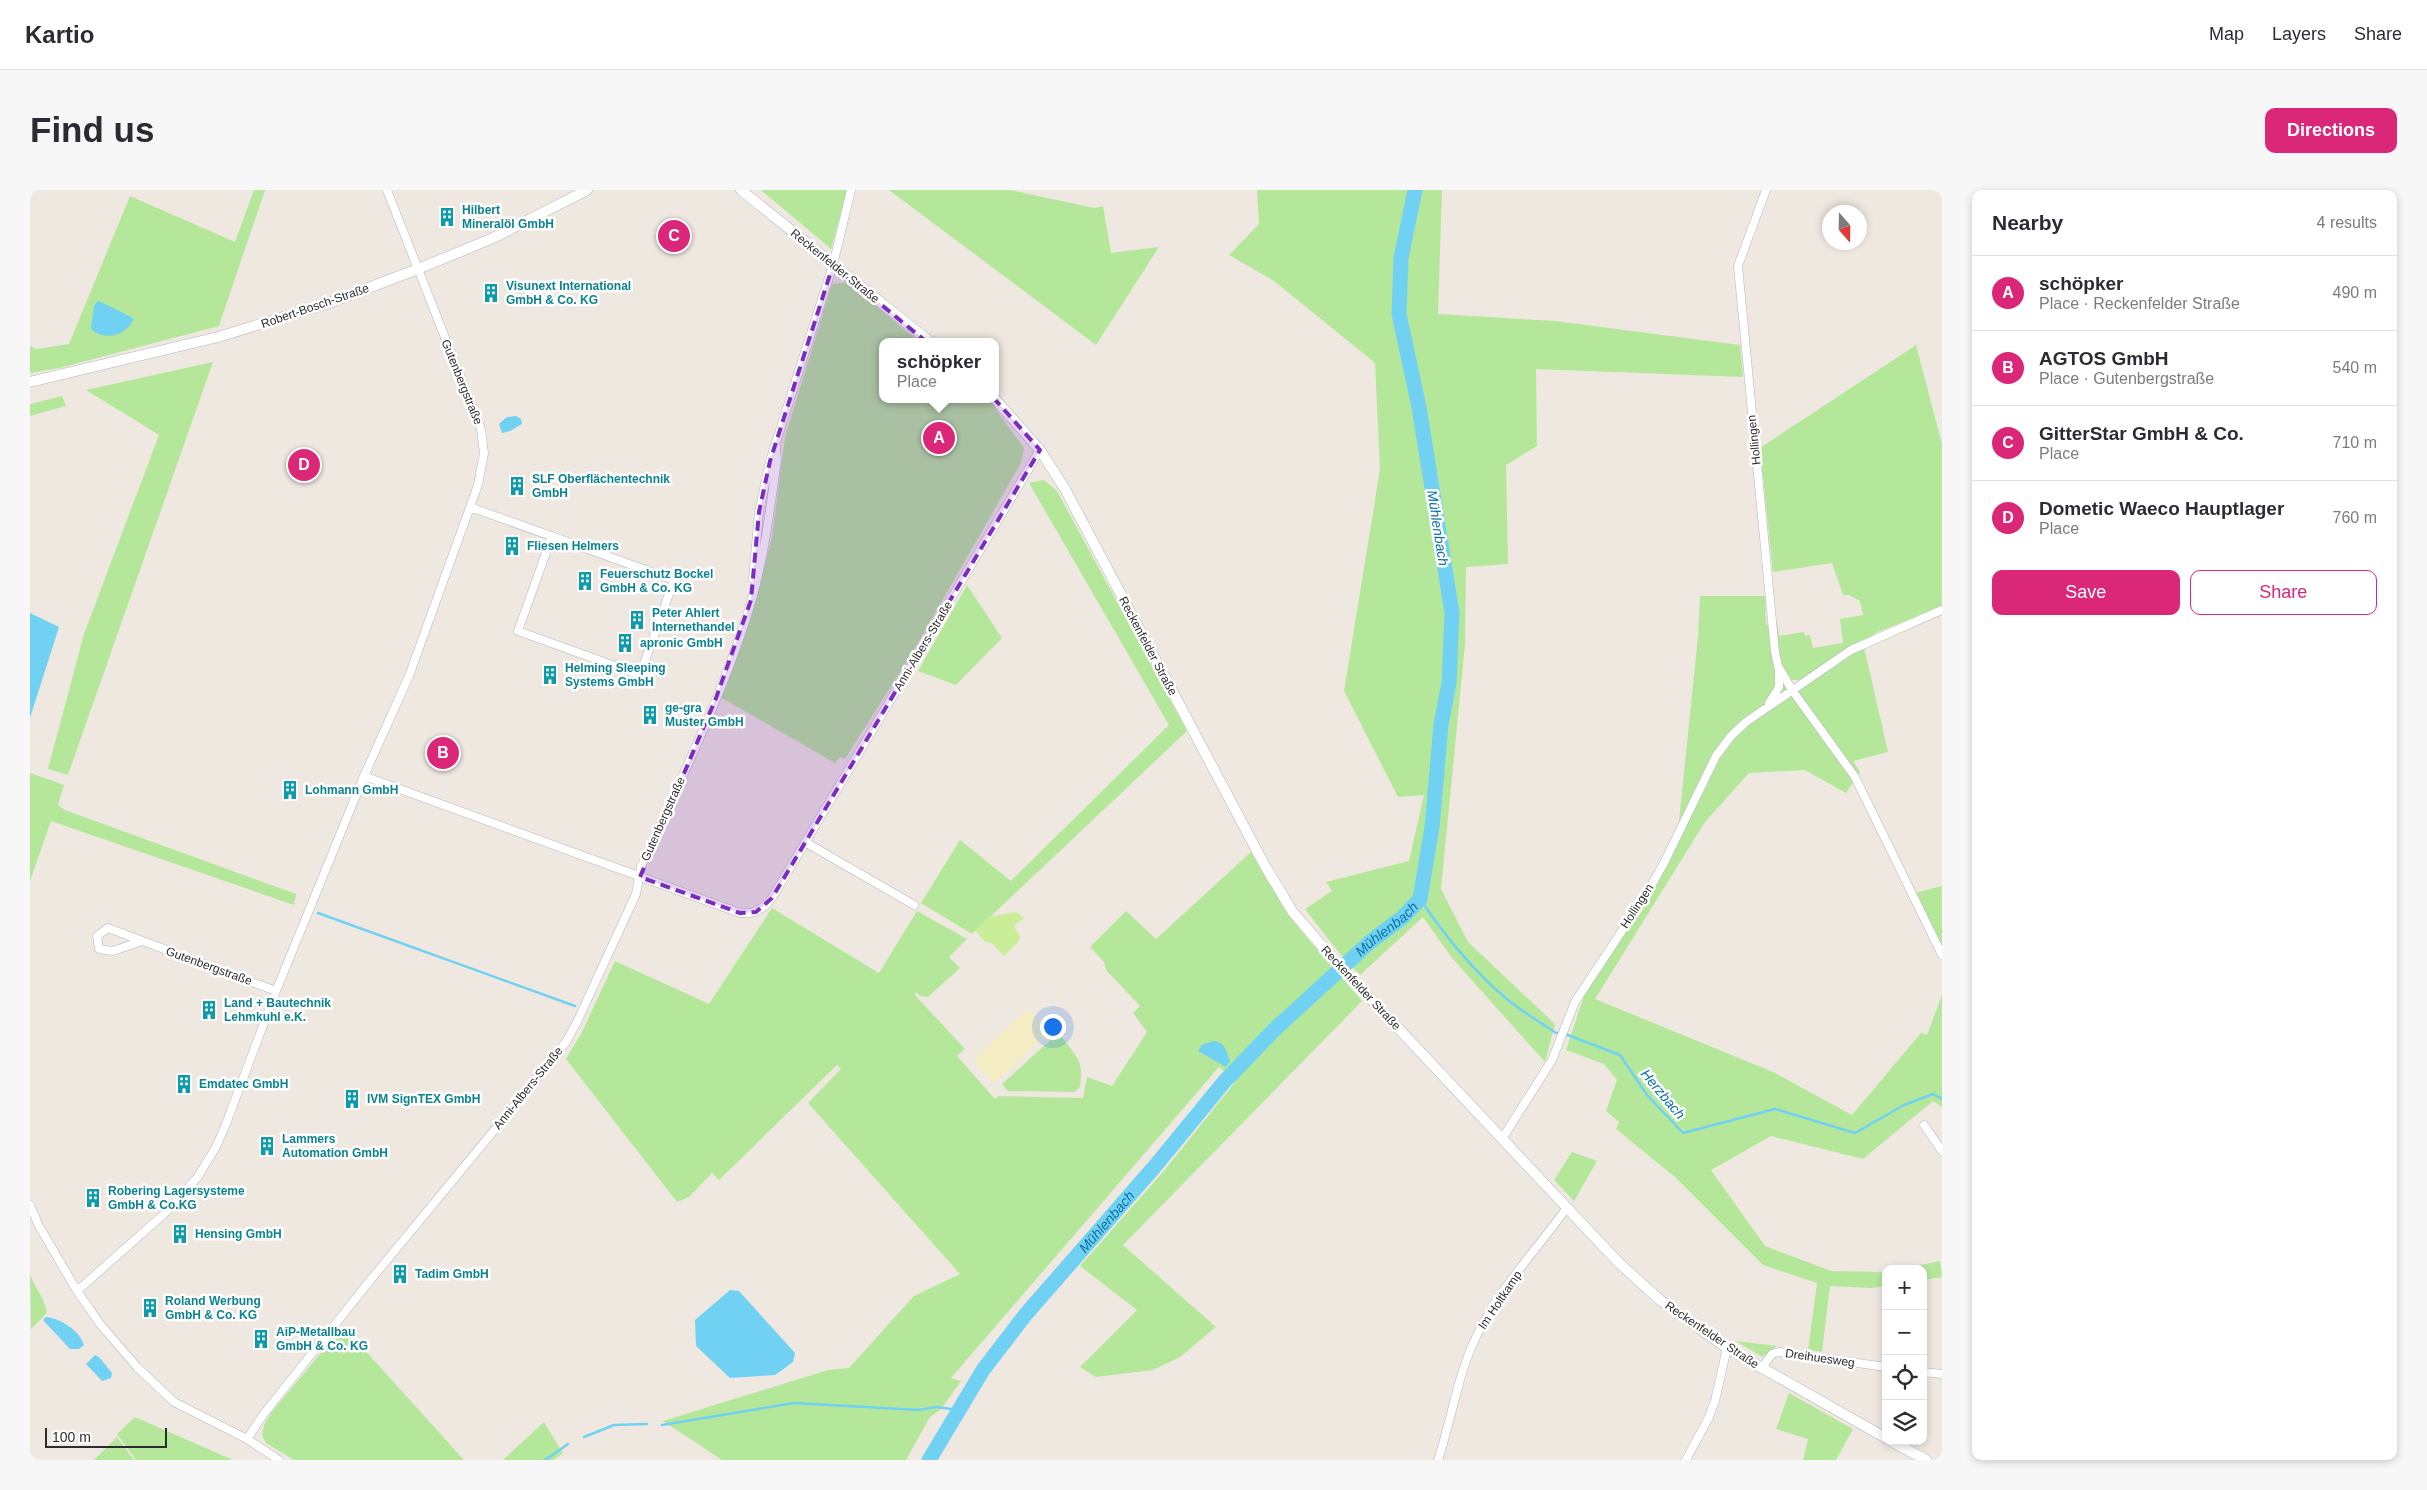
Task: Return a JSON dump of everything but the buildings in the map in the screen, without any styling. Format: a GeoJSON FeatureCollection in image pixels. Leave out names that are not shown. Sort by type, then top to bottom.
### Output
{"type":"FeatureCollection","features":[{"type":"Feature","properties":{"kind":"street","name":"Gutenbergstraße"},"geometry":{"type":"LineString","coordinates":[[77,1291],[164,1214],[196,1178],[216,1147],[276,991],[364,776],[412,668],[470,507],[483,464],[481,429],[387,190]]}},
{"type":"Feature","properties":{"kind":"street","name":"Robert-Bosch-Straße"},"geometry":{"type":"LineString","coordinates":[[30,382],[218,337],[326,304],[418,269],[509,230],[587,190]]}},
{"type":"Feature","properties":{"kind":"street","name":"Reckenfelder Straße"},"geometry":{"type":"LineString","coordinates":[[741,190],[925,338]]}},
{"type":"Feature","properties":{"kind":"street"},"geometry":{"type":"LineString","coordinates":[[834,264],[851,190]]}},
{"type":"Feature","properties":{"kind":"street","name":"Hollingen"},"geometry":{"type":"LineString","coordinates":[[1766,190],[1738,266],[1774,642],[1778,666],[1792,690],[1855,776],[1942,956]]}},
{"type":"Feature","properties":{"kind":"street","name":"Gutenbergstraße"},"geometry":{"type":"LineString","coordinates":[[364,776],[640,877],[641,867],[716,698],[751,600],[759,512],[770,460],[776,447],[834,264]]}},
{"type":"Feature","properties":{"kind":"street","name":"Reckenfelder Straße"},"geometry":{"type":"LineString","coordinates":[[999,403],[1040,450],[1065,489],[1269,873],[1292,911],[1334,960],[1566,1209],[1619,1263],[1660,1300],[1727,1348],[1761,1369],[1882,1436]]}},
{"type":"Feature","properties":{"kind":"street","name":"Anni-Albers-Straße"},"geometry":{"type":"LineString","coordinates":[[247,1439],[263,1415],[364,1288],[566,1042],[636,894],[640,877],[748,914],[764,907],[772,898],[1040,450]]}},
{"type":"Feature","properties":{"kind":"street"},"geometry":{"type":"LineString","coordinates":[[470,507],[552,536],[674,580],[640,675],[518,631],[552,536]]}},
{"type":"Feature","properties":{"kind":"street","name":"Hollingen"},"geometry":{"type":"LineString","coordinates":[[1502,1139],[1552,1060],[1564,1027],[1584,987],[1651,886],[1716,756],[1731,736],[1767,706],[1851,650],[1942,610]]}},
{"type":"Feature","properties":{"kind":"street"},"geometry":{"type":"LineString","coordinates":[[1767,706],[1779,687],[1778,666]]}},
{"type":"Feature","properties":{"kind":"street"},"geometry":{"type":"LineString","coordinates":[[805,842],[914,905]]}},
{"type":"Feature","properties":{"kind":"street","name":"Gutenbergstraße"},"geometry":{"type":"LineString","coordinates":[[142,941],[113,951],[99,949],[97,936],[108,928],[276,991]]}},
{"type":"Feature","properties":{"kind":"street"},"geometry":{"type":"LineString","coordinates":[[1924,1125],[1942,1151]]}},
{"type":"Feature","properties":{"kind":"street"},"geometry":{"type":"LineString","coordinates":[[30,1204],[39,1226],[77,1291],[100,1324],[138,1367],[174,1402],[247,1439],[279,1460]]}},
{"type":"Feature","properties":{"kind":"street","name":"Im Holtkamp"},"geometry":{"type":"LineString","coordinates":[[1438,1460],[1450,1424],[1462,1373],[1478,1333],[1493,1307],[1566,1209]]}},
{"type":"Feature","properties":{"kind":"street"},"geometry":{"type":"LineString","coordinates":[[1686,1460],[1712,1409],[1727,1348]]}},
{"type":"Feature","properties":{"kind":"street","name":"Dreihuesweg"},"geometry":{"type":"LineString","coordinates":[[1761,1369],[1772,1354],[1779,1352],[1882,1366]]}},
{"type":"Feature","properties":{"kind":"street"},"geometry":{"type":"LineString","coordinates":[[1927,1372],[1942,1374]]}},
{"type":"Feature","properties":{"kind":"street"},"geometry":{"type":"LineString","coordinates":[[1898,1445],[1926,1460]]}},
{"type":"Feature","properties":{"kind":"highlighted area"},"geometry":{"type":"Polygon","coordinates":[[[833,265],[991,395],[1040,450],[772,898],[756,912],[740,913],[640,877],[716,698],[751,600],[759,512],[770,461],[833,265]]]}},
{"type":"Feature","properties":{"kind":"green space"},"geometry":{"type":"Polygon","coordinates":[[[254,190],[265,190],[219,326],[59,368],[30,373],[30,346],[36,349],[69,344],[130,196],[235,242],[254,190]]]}},
{"type":"Feature","properties":{"kind":"green space"},"geometry":{"type":"Polygon","coordinates":[[[761,190],[847,190],[831,249],[761,190]]]}},
{"type":"Feature","properties":{"kind":"green space"},"geometry":{"type":"Polygon","coordinates":[[[889,190],[1010,190],[1094,208],[1103,206],[1111,253],[1159,247],[1096,345],[889,190]]]}},
{"type":"Feature","properties":{"kind":"green space"},"geometry":{"type":"Polygon","coordinates":[[[1257,190],[1442,190],[1438,314],[1555,321],[1740,345],[1743,377],[1536,369],[1537,446],[1506,465],[1508,564],[1466,567],[1465,645],[1441,889],[1468,942],[1555,1024],[1545,1062],[1452,958],[1423,917],[1360,975],[1340,954],[1305,909],[1332,891],[1326,882],[1409,861],[1424,795],[1398,797],[1344,691],[1380,469],[1375,363],[1274,281],[1229,255],[1259,224],[1257,190]]]}},
{"type":"Feature","properties":{"kind":"green space"},"geometry":{"type":"Polygon","coordinates":[[[848,282],[914,338],[879,338],[879,403],[991,403],[1024,448],[1021,463],[914,650],[845,759],[840,757],[835,763],[720,697],[755,603],[772,537],[785,437],[832,284],[848,282]]]}},
{"type":"Feature","properties":{"kind":"green space"},"geometry":{"type":"Polygon","coordinates":[[[1916,345],[1942,444],[1942,606],[1878,632],[1800,680],[1789,680],[1792,694],[1864,647],[1888,752],[1853,761],[1860,772],[1846,793],[1805,770],[1749,773],[1705,822],[1595,999],[1773,1072],[1852,1115],[1921,1033],[1927,1035],[1942,995],[1942,1107],[1933,1101],[1863,1159],[1771,1136],[1711,1170],[1765,1246],[1831,1271],[1882,1272],[1882,1287],[1871,1288],[1830,1286],[1822,1352],[1808,1350],[1817,1283],[1763,1265],[1675,1177],[1616,1129],[1619,1122],[1606,1111],[1617,1080],[1604,1064],[1566,1050],[1584,996],[1647,896],[1677,840],[1698,637],[1700,596],[1765,596],[1766,625],[1777,622],[1779,636],[1804,632],[1805,636],[1810,635],[1813,648],[1843,643],[1840,619],[1863,615],[1860,601],[1849,595],[1843,595],[1832,563],[1773,572],[1760,448],[1916,345]]]}},
{"type":"Feature","properties":{"kind":"green space"},"geometry":{"type":"Polygon","coordinates":[[[213,362],[68,775],[48,769],[84,634],[159,435],[86,390],[213,362]]]}},
{"type":"Feature","properties":{"kind":"green space"},"geometry":{"type":"Polygon","coordinates":[[[62,396],[66,406],[30,416],[30,404],[62,396]]]}},
{"type":"Feature","properties":{"kind":"green space"},"geometry":{"type":"Polygon","coordinates":[[[1044,480],[1057,491],[1187,731],[972,934],[921,903],[960,840],[1011,881],[1169,725],[1029,483],[1044,480]]]}},
{"type":"Feature","properties":{"kind":"green space"},"geometry":{"type":"Polygon","coordinates":[[[967,585],[1002,638],[956,685],[918,671],[967,585]]]}},
{"type":"Feature","properties":{"kind":"green space"},"geometry":{"type":"Polygon","coordinates":[[[30,773],[64,785],[58,805],[65,810],[296,894],[294,905],[51,821],[30,881],[30,773]]]}},
{"type":"Feature","properties":{"kind":"green space"},"geometry":{"type":"Polygon","coordinates":[[[1251,852],[1283,907],[1301,931],[1362,1001],[1123,1245],[1216,1327],[1180,1357],[1153,1370],[1096,1377],[1080,1367],[1137,1310],[1080,1266],[1163,1172],[1236,1081],[1219,1067],[951,1378],[961,1381],[941,1409],[930,1417],[906,1460],[722,1460],[663,1421],[828,1370],[849,1368],[914,1296],[960,1274],[808,1103],[841,1069],[837,1065],[719,1180],[712,1173],[689,1197],[677,1202],[566,1059],[581,1034],[615,961],[709,1004],[772,908],[879,973],[917,911],[967,939],[949,957],[960,968],[928,997],[920,996],[916,992],[915,995],[965,1049],[957,1056],[995,1099],[999,1096],[1083,1098],[1087,1077],[1112,1086],[1147,1032],[1133,1013],[1140,1006],[1106,970],[1104,962],[1090,947],[1126,911],[1156,939],[1251,852]]]}},
{"type":"Feature","properties":{"kind":"green space"},"geometry":{"type":"Polygon","coordinates":[[[1942,886],[1942,948],[1915,893],[1942,886]]]}},
{"type":"Feature","properties":{"kind":"green space"},"geometry":{"type":"Polygon","coordinates":[[[1016,912],[1024,918],[1014,926],[1020,937],[1018,942],[1004,956],[992,943],[985,942],[975,930],[988,917],[1016,912]]]}},
{"type":"Feature","properties":{"kind":"green space"},"geometry":{"type":"Polygon","coordinates":[[[1055,1036],[1062,1037],[1078,1060],[1081,1071],[1080,1087],[1074,1092],[1008,1091],[1002,1084],[1055,1036]]]}},
{"type":"Feature","properties":{"kind":"green space"},"geometry":{"type":"Polygon","coordinates":[[[1572,1152],[1597,1161],[1574,1201],[1554,1180],[1572,1152]]]}},
{"type":"Feature","properties":{"kind":"green space"},"geometry":{"type":"Polygon","coordinates":[[[1940,1261],[1942,1277],[1927,1279],[1927,1265],[1921,1265],[1940,1261]]]}},
{"type":"Feature","properties":{"kind":"green space"},"geometry":{"type":"Polygon","coordinates":[[[30,1274],[47,1313],[31,1329],[30,1274]]]}},
{"type":"Feature","properties":{"kind":"green space"},"geometry":{"type":"Polygon","coordinates":[[[343,1326],[464,1460],[294,1460],[266,1443],[262,1435],[264,1425],[271,1413],[343,1326]]]}},
{"type":"Feature","properties":{"kind":"green space"},"geometry":{"type":"Polygon","coordinates":[[[1736,1341],[1777,1346],[1762,1357],[1736,1341]]]}},
{"type":"Feature","properties":{"kind":"green space"},"geometry":{"type":"Polygon","coordinates":[[[1789,1393],[1853,1429],[1836,1460],[1803,1460],[1808,1439],[1776,1429],[1789,1393]]]}},
{"type":"Feature","properties":{"kind":"green space"},"geometry":{"type":"Polygon","coordinates":[[[135,1417],[233,1460],[136,1460],[117,1434],[135,1417]]]}},
{"type":"Feature","properties":{"kind":"green space"},"geometry":{"type":"Polygon","coordinates":[[[544,1422],[563,1453],[553,1460],[503,1460],[544,1422]]]}},
{"type":"Feature","properties":{"kind":"green space"},"geometry":{"type":"Polygon","coordinates":[[[117,1437],[134,1460],[94,1460],[117,1437]]]}},
{"type":"Feature","properties":{"kind":"sand"},"geometry":{"type":"Polygon","coordinates":[[[1028,1009],[1049,1033],[994,1083],[973,1060],[1028,1009]]]}},
{"type":"Feature","properties":{"kind":"water"},"geometry":{"type":"Polygon","coordinates":[[[98,301],[134,319],[121,333],[109,336],[97,333],[91,329],[94,306],[98,301]]]}},
{"type":"Feature","properties":{"kind":"water"},"geometry":{"type":"Polygon","coordinates":[[[516,416],[521,419],[522,424],[502,433],[499,424],[507,417],[516,416]]]}},
{"type":"Feature","properties":{"kind":"water"},"geometry":{"type":"Polygon","coordinates":[[[30,613],[59,627],[30,718],[30,613]]]}},
{"type":"Feature","properties":{"kind":"water"},"geometry":{"type":"Polygon","coordinates":[[[1213,1041],[1223,1045],[1226,1050],[1230,1061],[1226,1067],[1198,1051],[1202,1045],[1213,1041]]]}},
{"type":"Feature","properties":{"kind":"water"},"geometry":{"type":"Polygon","coordinates":[[[730,1290],[739,1291],[795,1353],[793,1362],[775,1375],[730,1378],[696,1346],[695,1320],[730,1290]]]}},
{"type":"Feature","properties":{"kind":"water"},"geometry":{"type":"Polygon","coordinates":[[[46,1317],[69,1326],[82,1340],[84,1345],[79,1349],[70,1349],[43,1320],[46,1317]]]}},
{"type":"Feature","properties":{"kind":"water"},"geometry":{"type":"Polygon","coordinates":[[[95,1355],[99,1357],[112,1373],[111,1378],[102,1381],[86,1364],[95,1355]]]}},
{"type":"Feature","properties":{"kind":"waterway","name":"Mühlenbach"},"geometry":{"type":"LineString","coordinates":[[929,1460],[983,1370],[1026,1314],[1156,1165],[1224,1082],[1274,1030],[1370,942],[1403,917],[1420,899],[1432,827],[1441,725],[1449,683],[1452,613],[1419,407],[1399,314],[1401,258],[1415,190]]}},
{"type":"Feature","properties":{"kind":"waterway","name":"Herzbach"},"geometry":{"type":"LineString","coordinates":[[1420,899],[1450,940],[1483,978],[1520,1009],[1556,1033],[1560,1033]]}},
{"type":"Feature","properties":{"kind":"waterway"},"geometry":{"type":"LineString","coordinates":[[318,913],[575,1006]]}},
{"type":"Feature","properties":{"kind":"waterway","name":"Herzbach"},"geometry":{"type":"LineString","coordinates":[[1565,1034],[1620,1055],[1647,1095],[1683,1133],[1775,1109],[1855,1133],[1904,1105],[1933,1094],[1942,1099]]}},
{"type":"Feature","properties":{"kind":"waterway"},"geometry":{"type":"LineString","coordinates":[[662,1425],[794,1403],[919,1410],[936,1407],[959,1410]]}},
{"type":"Feature","properties":{"kind":"waterway"},"geometry":{"type":"LineString","coordinates":[[584,1437],[614,1425],[647,1424]]}},
{"type":"Feature","properties":{"kind":"waterway"},"geometry":{"type":"LineString","coordinates":[[545,1460],[568,1444]]}},
{"type":"Feature","properties":{"kind":"place","name":"Hilbert Mineralöl GmbH"},"geometry":{"type":"Point","coordinates":[447,217]}},
{"type":"Feature","properties":{"kind":"place","name":"GitterStar GmbH & Co."},"geometry":{"type":"Point","coordinates":[674,236]}},
{"type":"Feature","properties":{"kind":"place","name":"Visunext International GmbH & Co. KG"},"geometry":{"type":"Point","coordinates":[491,293]}},
{"type":"Feature","properties":{"kind":"place","name":"schöpker"},"geometry":{"type":"Point","coordinates":[939,438]}},
{"type":"Feature","properties":{"kind":"place","name":"Dometic Waeco Hauptlager"},"geometry":{"type":"Point","coordinates":[304,465]}},
{"type":"Feature","properties":{"kind":"place","name":"SLF Oberflächentechnik GmbH"},"geometry":{"type":"Point","coordinates":[517,486]}},
{"type":"Feature","properties":{"kind":"place","name":"Fliesen Helmers"},"geometry":{"type":"Point","coordinates":[512,546]}},
{"type":"Feature","properties":{"kind":"place","name":"Feuerschutz Bockel GmbH & Co. KG"},"geometry":{"type":"Point","coordinates":[585,581]}},
{"type":"Feature","properties":{"kind":"place","name":"Peter Ahlert Internethandel"},"geometry":{"type":"Point","coordinates":[637,620]}},
{"type":"Feature","properties":{"kind":"place","name":"apronic GmbH"},"geometry":{"type":"Point","coordinates":[625,643]}},
{"type":"Feature","properties":{"kind":"place","name":"Helming Sleeping Systems GmbH"},"geometry":{"type":"Point","coordinates":[550,675]}},
{"type":"Feature","properties":{"kind":"place","name":"ge-gra Muster GmbH"},"geometry":{"type":"Point","coordinates":[650,715]}},
{"type":"Feature","properties":{"kind":"place","name":"AGTOS GmbH"},"geometry":{"type":"Point","coordinates":[443,753]}},
{"type":"Feature","properties":{"kind":"place","name":"Lohmann GmbH"},"geometry":{"type":"Point","coordinates":[290,790]}},
{"type":"Feature","properties":{"kind":"place","name":"Land + Bautechnik Lehmkuhl e.K."},"geometry":{"type":"Point","coordinates":[209,1010]}},
{"type":"Feature","properties":{"kind":"place","name":"Emdatec GmbH"},"geometry":{"type":"Point","coordinates":[184,1084]}},
{"type":"Feature","properties":{"kind":"place","name":"IVM SignTEX GmbH"},"geometry":{"type":"Point","coordinates":[352,1099]}},
{"type":"Feature","properties":{"kind":"place","name":"Lammers Automation GmbH"},"geometry":{"type":"Point","coordinates":[267,1146]}},
{"type":"Feature","properties":{"kind":"place","name":"Robering Lagersysteme GmbH & Co.KG"},"geometry":{"type":"Point","coordinates":[93,1198]}},
{"type":"Feature","properties":{"kind":"place","name":"Hensing GmbH"},"geometry":{"type":"Point","coordinates":[180,1234]}},
{"type":"Feature","properties":{"kind":"place","name":"Tadim GmbH"},"geometry":{"type":"Point","coordinates":[400,1274]}},
{"type":"Feature","properties":{"kind":"place","name":"Roland Werbung GmbH & Co. KG"},"geometry":{"type":"Point","coordinates":[150,1308]}},
{"type":"Feature","properties":{"kind":"place","name":"AiP-Metallbau GmbH & Co. KG"},"geometry":{"type":"Point","coordinates":[261,1339]}}]}
